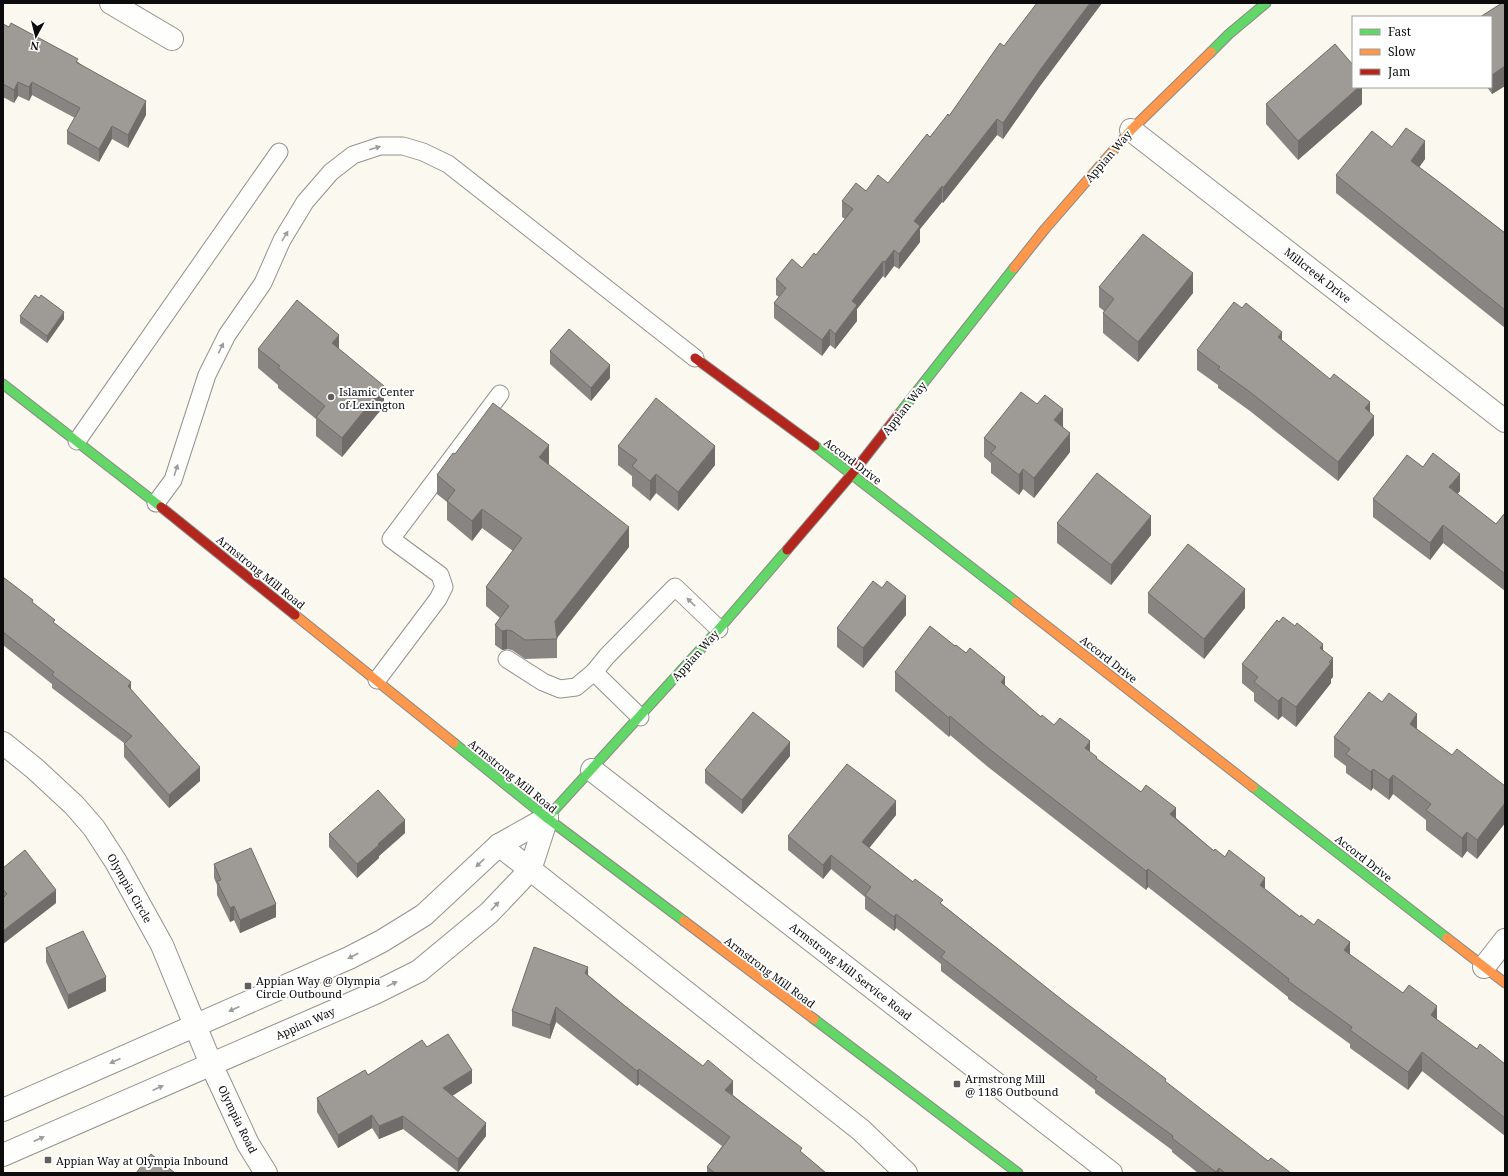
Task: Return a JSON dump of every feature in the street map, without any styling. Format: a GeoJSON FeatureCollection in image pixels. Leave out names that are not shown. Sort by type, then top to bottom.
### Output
{"type":"FeatureCollection","features":[{"type":"Feature","properties":{"kind":"street"},"geometry":{"type":"LineString","coordinates":[[111,3],[172,39]]}},
{"type":"Feature","properties":{"kind":"street","name":"Appian Way"},"geometry":{"type":"LineString","coordinates":[[3,1110],[349,958],[382,941],[424,914],[499,845],[547,818],[719,629],[852,474],[1021,258],[1131,130],[1229,34],[1266,3]]}},
{"type":"Feature","properties":{"kind":"street","name":"Millcreek Drive"},"geometry":{"type":"LineString","coordinates":[[1131,130],[1505,420]]}},
{"type":"Feature","properties":{"kind":"street","name":"Accord Drive"},"geometry":{"type":"LineString","coordinates":[[695,358],[852,474],[1505,983]]}},
{"type":"Feature","properties":{"kind":"street","name":"Armstrong Mill Road"},"geometry":{"type":"LineString","coordinates":[[3,384],[156,503],[547,818],[1018,1173]]}},
{"type":"Feature","properties":{"kind":"street","name":"Olympia Circle"},"geometry":{"type":"LineString","coordinates":[[3,743],[34,768],[74,805],[94,828],[116,862],[162,944],[211,1064]]}},
{"type":"Feature","properties":{"kind":"street","name":"Armstrong Mill Service Road"},"geometry":{"type":"LineString","coordinates":[[592,770],[1111,1173]]}},
{"type":"Feature","properties":{"kind":"street","name":"Appian Way"},"geometry":{"type":"LineString","coordinates":[[3,1155],[375,993],[419,971],[489,913],[530,870],[547,818]]}},
{"type":"Feature","properties":{"kind":"street"},"geometry":{"type":"LineString","coordinates":[[499,845],[861,1130],[906,1173]]}},
{"type":"Feature","properties":{"kind":"street"},"geometry":{"type":"LineString","coordinates":[[1484,967],[1505,940]]}},
{"type":"Feature","properties":{"kind":"street","name":"Olympia Road"},"geometry":{"type":"LineString","coordinates":[[211,1064],[248,1144],[266,1173]]}},
{"type":"Feature","properties":{"kind":"lane"},"geometry":{"type":"LineString","coordinates":[[156,503],[173,480],[202,389],[227,335],[263,283],[282,240],[305,202],[331,172],[353,155],[380,146],[403,146],[423,152],[448,164],[695,358]]}},
{"type":"Feature","properties":{"kind":"lane"},"geometry":{"type":"LineString","coordinates":[[76,441],[279,152]]}},
{"type":"Feature","properties":{"kind":"lane"},"geometry":{"type":"LineString","coordinates":[[377,680],[438,599],[444,587],[440,575],[391,539],[500,394]]}},
{"type":"Feature","properties":{"kind":"lane"},"geometry":{"type":"LineString","coordinates":[[507,659],[543,682],[560,689],[576,687],[594,672],[607,656],[675,586],[719,629]]}},
{"type":"Feature","properties":{"kind":"lane"},"geometry":{"type":"LineString","coordinates":[[594,672],[640,717]]}},
{"type":"Feature","properties":{"kind":"building"},"geometry":{"type":"Polygon","coordinates":[[[1037,3],[1090,3],[1003,123],[997,119],[943,188],[942,186],[914,221],[920,226],[899,254],[894,250],[885,262],[883,261],[852,301],[857,305],[835,334],[830,329],[822,340],[774,303],[786,288],[776,279],[792,259],[802,268],[814,253],[816,255],[853,209],[842,201],[856,183],[866,191],[878,175],[888,183],[927,134],[930,137],[948,114],[949,116],[1000,43],[1004,46],[1037,3]]]}},
{"type":"Feature","properties":{"kind":"building"},"geometry":{"type":"Polygon","coordinates":[[[1502,3],[1505,3],[1505,66],[1492,75],[1492,16],[1482,16],[1502,3]]]}},
{"type":"Feature","properties":{"kind":"building"},"geometry":{"type":"Polygon","coordinates":[[[11,23],[78,59],[76,62],[146,101],[128,135],[112,126],[99,149],[67,131],[80,108],[32,82],[29,87],[18,82],[14,90],[3,84],[3,24],[9,27],[11,23]]]}},
{"type":"Feature","properties":{"kind":"building"},"geometry":{"type":"Polygon","coordinates":[[[1335,44],[1352,64],[1352,88],[1358,88],[1298,141],[1266,104],[1335,44]]]}},
{"type":"Feature","properties":{"kind":"building"},"geometry":{"type":"Polygon","coordinates":[[[1406,128],[1425,141],[1411,161],[1505,233],[1505,310],[1336,175],[1372,131],[1392,147],[1406,128]]]}},
{"type":"Feature","properties":{"kind":"building"},"geometry":{"type":"Polygon","coordinates":[[[1143,234],[1193,273],[1138,342],[1103,313],[1114,299],[1099,287],[1143,234]]]}},
{"type":"Feature","properties":{"kind":"building"},"geometry":{"type":"Polygon","coordinates":[[[35,295],[39,298],[41,295],[64,312],[47,336],[20,316],[35,295]]]}},
{"type":"Feature","properties":{"kind":"building","name":"Islamic Center of Lexington"},"geometry":{"type":"Polygon","coordinates":[[[297,300],[339,335],[332,343],[384,386],[342,438],[316,417],[325,406],[278,368],[280,366],[258,349],[297,300]]]}},
{"type":"Feature","properties":{"kind":"building"},"geometry":{"type":"Polygon","coordinates":[[[1234,302],[1242,308],[1246,303],[1282,332],[1278,337],[1330,379],[1334,374],[1370,402],[1365,408],[1374,416],[1338,462],[1250,392],[1218,369],[1220,367],[1197,350],[1234,302]]]}},
{"type":"Feature","properties":{"kind":"building"},"geometry":{"type":"Polygon","coordinates":[[[569,329],[610,365],[591,388],[550,351],[569,329]]]}},
{"type":"Feature","properties":{"kind":"building"},"geometry":{"type":"Polygon","coordinates":[[[1021,392],[1037,404],[1045,395],[1063,409],[1054,420],[1070,433],[1034,478],[1023,469],[1019,475],[991,453],[996,447],[984,438],[1021,392]]]}},
{"type":"Feature","properties":{"kind":"building"},"geometry":{"type":"Polygon","coordinates":[[[656,398],[715,446],[678,492],[656,474],[650,481],[632,466],[637,460],[618,446],[656,398]]]}},
{"type":"Feature","properties":{"kind":"building"},"geometry":{"type":"Polygon","coordinates":[[[493,403],[549,445],[539,457],[629,527],[555,621],[557,639],[525,640],[512,631],[502,631],[495,625],[509,606],[486,587],[522,538],[482,509],[472,521],[447,501],[455,490],[437,475],[453,453],[455,454],[493,403]]]}},
{"type":"Feature","properties":{"kind":"building"},"geometry":{"type":"Polygon","coordinates":[[[1433,453],[1460,474],[1449,487],[1496,524],[1504,514],[1505,515],[1505,574],[1443,525],[1430,543],[1373,499],[1407,455],[1423,467],[1433,453]]]}},
{"type":"Feature","properties":{"kind":"building"},"geometry":{"type":"Polygon","coordinates":[[[1097,473],[1151,516],[1111,565],[1057,523],[1097,473]]]}},
{"type":"Feature","properties":{"kind":"building"},"geometry":{"type":"Polygon","coordinates":[[[1188,544],[1245,589],[1204,639],[1148,593],[1188,544]]]}},
{"type":"Feature","properties":{"kind":"building"},"geometry":{"type":"Polygon","coordinates":[[[3,577],[33,600],[32,602],[55,620],[53,622],[131,682],[128,686],[200,767],[169,795],[124,744],[132,736],[52,675],[54,672],[3,632],[3,577]]]}},
{"type":"Feature","properties":{"kind":"building"},"geometry":{"type":"Polygon","coordinates":[[[873,581],[882,588],[887,581],[906,596],[863,648],[837,628],[873,581]]]}},
{"type":"Feature","properties":{"kind":"building"},"geometry":{"type":"Polygon","coordinates":[[[1283,617],[1295,626],[1297,623],[1323,644],[1320,648],[1333,658],[1329,662],[1331,663],[1296,707],[1282,697],[1278,701],[1254,682],[1258,677],[1242,664],[1277,620],[1279,622],[1283,617]]]}},
{"type":"Feature","properties":{"kind":"building"},"geometry":{"type":"Polygon","coordinates":[[[930,626],[966,653],[970,648],[1005,677],[1001,682],[1041,717],[1042,715],[1054,725],[1060,718],[1090,741],[1085,748],[1141,792],[1146,785],[1176,808],[1170,814],[1214,851],[1215,849],[1225,857],[1229,850],[1265,878],[1260,885],[1300,917],[1301,915],[1314,925],[1318,919],[1350,942],[1344,950],[1403,993],[1409,985],[1437,1006],[1431,1015],[1477,1049],[1480,1044],[1505,1064],[1505,1118],[1422,1052],[1408,1072],[1350,1030],[1352,1027],[1288,981],[1289,979],[1148,869],[1146,871],[988,748],[950,716],[949,718],[895,672],[930,626]]]}},
{"type":"Feature","properties":{"kind":"building"},"geometry":{"type":"Polygon","coordinates":[[[1369,692],[1382,702],[1389,693],[1417,714],[1410,724],[1452,755],[1457,749],[1505,786],[1505,803],[1477,840],[1467,832],[1462,838],[1426,810],[1431,804],[1393,775],[1389,780],[1373,769],[1371,772],[1346,754],[1350,749],[1334,737],[1369,692]]]}},
{"type":"Feature","properties":{"kind":"building"},"geometry":{"type":"Polygon","coordinates":[[[753,712],[790,742],[742,800],[705,770],[753,712]]]}},
{"type":"Feature","properties":{"kind":"building"},"geometry":{"type":"Polygon","coordinates":[[[847,764],[896,801],[862,842],[913,882],[915,879],[943,900],[940,903],[1066,1003],[1166,1079],[1165,1081],[1268,1161],[1271,1158],[1291,1173],[1225,1173],[1219,1168],[1216,1172],[1172,1138],[1173,1136],[1095,1079],[1097,1077],[941,957],[945,952],[896,914],[894,917],[865,895],[871,887],[831,855],[823,865],[788,836],[847,764]]]}},
{"type":"Feature","properties":{"kind":"building"},"geometry":{"type":"Polygon","coordinates":[[[378,790],[405,820],[357,864],[329,834],[378,790]]]}},
{"type":"Feature","properties":{"kind":"building"},"geometry":{"type":"Polygon","coordinates":[[[251,848],[276,904],[240,920],[234,906],[230,908],[217,881],[221,880],[214,864],[251,848]]]}},
{"type":"Feature","properties":{"kind":"building"},"geometry":{"type":"Polygon","coordinates":[[[25,850],[56,890],[3,931],[3,898],[7,894],[3,889],[3,868],[25,850]]]}},
{"type":"Feature","properties":{"kind":"building"},"geometry":{"type":"Polygon","coordinates":[[[83,931],[106,977],[68,995],[46,948],[83,931]]]}},
{"type":"Feature","properties":{"kind":"building"},"geometry":{"type":"Polygon","coordinates":[[[534,947],[588,967],[585,973],[625,1006],[703,1066],[708,1060],[733,1081],[725,1090],[802,1148],[800,1151],[826,1173],[715,1173],[707,1167],[730,1137],[639,1069],[637,1071],[556,1007],[550,1025],[512,1011],[534,947]]]}},
{"type":"Feature","properties":{"kind":"building"},"geometry":{"type":"Polygon","coordinates":[[[448,1034],[472,1070],[443,1088],[486,1123],[458,1159],[403,1116],[379,1126],[372,1115],[338,1135],[317,1098],[365,1070],[368,1075],[422,1040],[427,1047],[448,1034]]]}},
{"type":"Feature","properties":{"kind":"building"},"geometry":{"type":"Polygon","coordinates":[[[151,1154],[175,1173],[136,1173],[151,1154]]]}},
{"type":"Feature","properties":{"kind":"traffic: fast"},"geometry":{"type":"LineString","coordinates":[[1211,52],[1229,34],[1266,3]]}},
{"type":"Feature","properties":{"kind":"traffic: fast"},"geometry":{"type":"LineString","coordinates":[[899,414],[1014,268]]}},
{"type":"Feature","properties":{"kind":"traffic: fast"},"geometry":{"type":"LineString","coordinates":[[3,384],[161,507]]}},
{"type":"Feature","properties":{"kind":"traffic: fast"},"geometry":{"type":"LineString","coordinates":[[815,446],[1016,602]]}},
{"type":"Feature","properties":{"kind":"traffic: fast"},"geometry":{"type":"LineString","coordinates":[[547,818],[719,629],[787,550]]}},
{"type":"Feature","properties":{"kind":"traffic: fast"},"geometry":{"type":"LineString","coordinates":[[454,743],[547,818],[684,921]]}},
{"type":"Feature","properties":{"kind":"traffic: fast"},"geometry":{"type":"LineString","coordinates":[[1253,787],[1447,938]]}},
{"type":"Feature","properties":{"kind":"traffic: fast"},"geometry":{"type":"LineString","coordinates":[[814,1019],[1018,1173]]}},
{"type":"Feature","properties":{"kind":"traffic: slow"},"geometry":{"type":"LineString","coordinates":[[1014,268],[1045,229],[1131,130],[1211,52]]}},
{"type":"Feature","properties":{"kind":"traffic: slow"},"geometry":{"type":"LineString","coordinates":[[1016,602],[1253,787]]}},
{"type":"Feature","properties":{"kind":"traffic: slow"},"geometry":{"type":"LineString","coordinates":[[295,615],[454,743]]}},
{"type":"Feature","properties":{"kind":"traffic: slow"},"geometry":{"type":"LineString","coordinates":[[684,921],[814,1019]]}},
{"type":"Feature","properties":{"kind":"traffic: slow"},"geometry":{"type":"LineString","coordinates":[[1447,938],[1505,983]]}},
{"type":"Feature","properties":{"kind":"traffic: jam"},"geometry":{"type":"LineString","coordinates":[[695,358],[815,446]]}},
{"type":"Feature","properties":{"kind":"traffic: jam"},"geometry":{"type":"LineString","coordinates":[[787,550],[852,474],[899,414]]}},
{"type":"Feature","properties":{"kind":"traffic: jam"},"geometry":{"type":"LineString","coordinates":[[161,507],[295,615]]}},
{"type":"Feature","properties":{"kind":"place","name":"Islamic Center of Lexington"},"geometry":{"type":"Point","coordinates":[331,397]}},
{"type":"Feature","properties":{"kind":"place","name":"Appian Way @ Olympia Circle Outbound"},"geometry":{"type":"Point","coordinates":[248,986]}},
{"type":"Feature","properties":{"kind":"place","name":"Armstrong Mill @ 1186 Outbound"},"geometry":{"type":"Point","coordinates":[957,1084]}},
{"type":"Feature","properties":{"kind":"place","name":"Appian Way at Olympia Inbound"},"geometry":{"type":"Point","coordinates":[48,1160]}}]}
